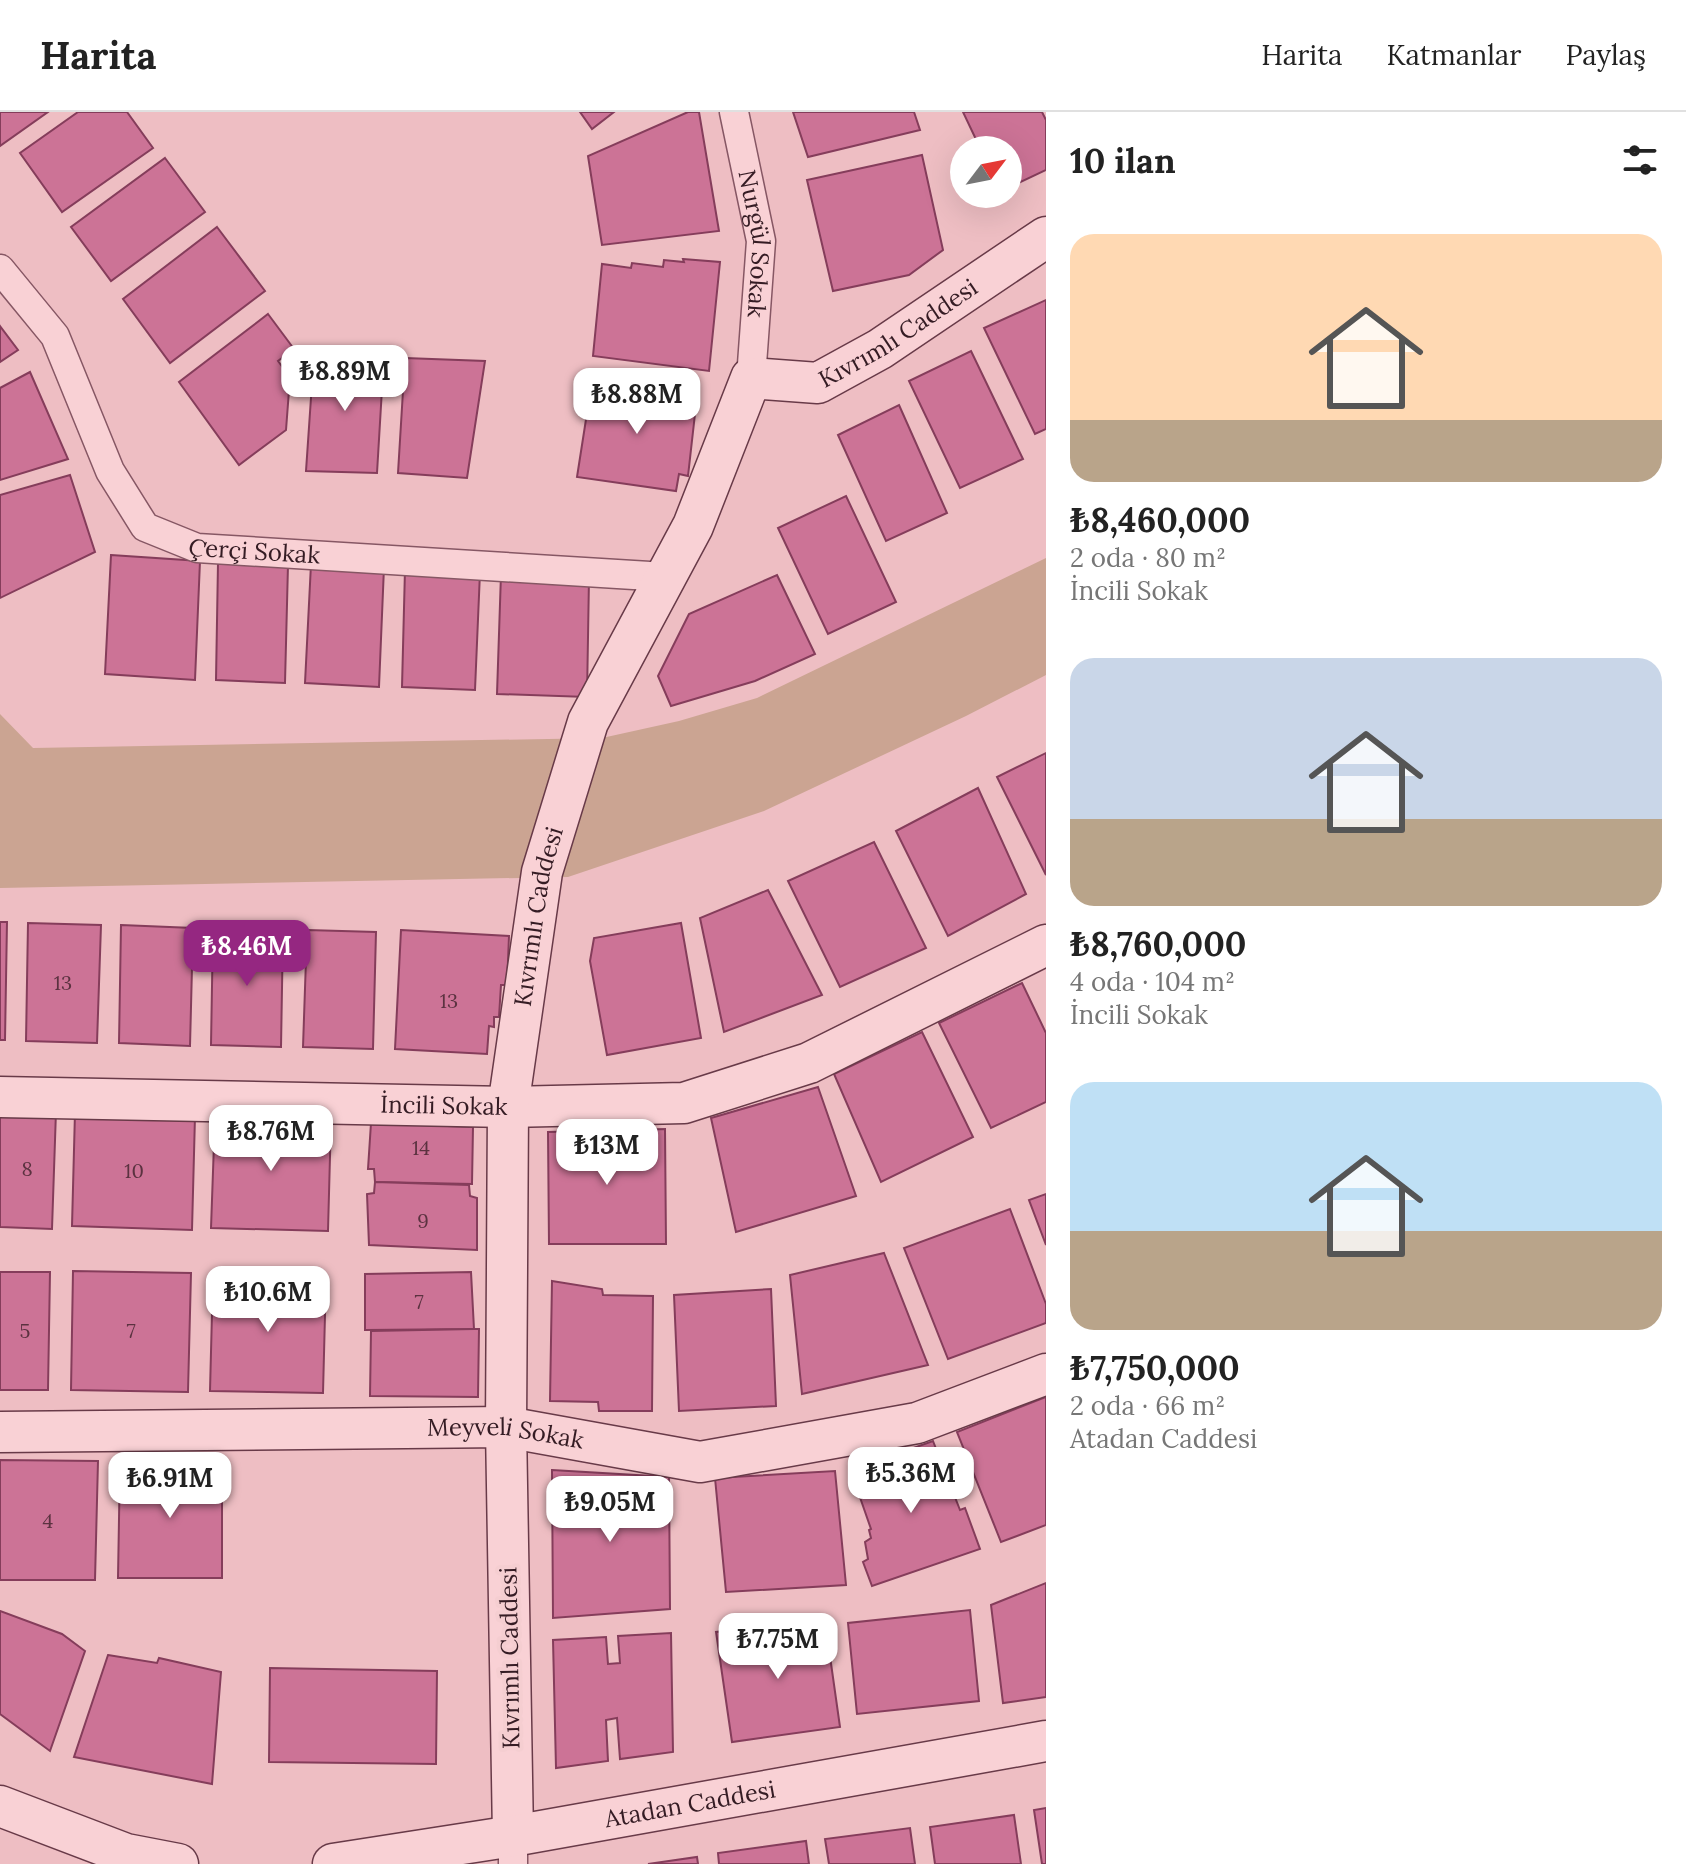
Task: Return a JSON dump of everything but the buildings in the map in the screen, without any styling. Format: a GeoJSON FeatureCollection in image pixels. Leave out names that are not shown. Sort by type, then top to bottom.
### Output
{"type":"FeatureCollection","features":[{"type":"Feature","properties":{"kind":"street","name":"Nurgül Sokak"},"geometry":{"type":"LineString","coordinates":[[734,112],[761,241],[751,378]]}},
{"type":"Feature","properties":{"kind":"street","name":"Kıvrımlı Caddesi"},"geometry":{"type":"LineString","coordinates":[[513,1850],[506,1427],[508,1107],[542,872],[588,722],[693,526],[751,378],[818,383],[880,349],[1046,237]]}},
{"type":"Feature","properties":{"kind":"street","name":"Çerçi Sokak"},"geometry":{"type":"LineString","coordinates":[[0,269],[55,336],[110,471],[145,527],[197,548],[666,577]]}},
{"type":"Feature","properties":{"kind":"street","name":"İncili Sokak"},"geometry":{"type":"LineString","coordinates":[[0,1097],[508,1107],[684,1103],[809,1063],[1046,945]]}},
{"type":"Feature","properties":{"kind":"street","name":"Meyveli Sokak"},"geometry":{"type":"LineString","coordinates":[[0,1432],[506,1427],[700,1462],[917,1423],[1046,1374]]}},
{"type":"Feature","properties":{"kind":"street","name":"Atadan Caddesi"},"geometry":{"type":"LineString","coordinates":[[333,1864],[513,1850],[1046,1741]]}},
{"type":"Feature","properties":{"kind":"street"},"geometry":{"type":"LineString","coordinates":[[0,1806],[124,1859],[178,1864]]}},
{"type":"Feature","properties":{"kind":"shaded area"},"geometry":{"type":"Polygon","coordinates":[[[1046,558],[1046,675],[764,811],[568,877],[0,888],[0,714],[33,748],[602,738],[679,721],[757,698],[1046,558]]]}}]}
